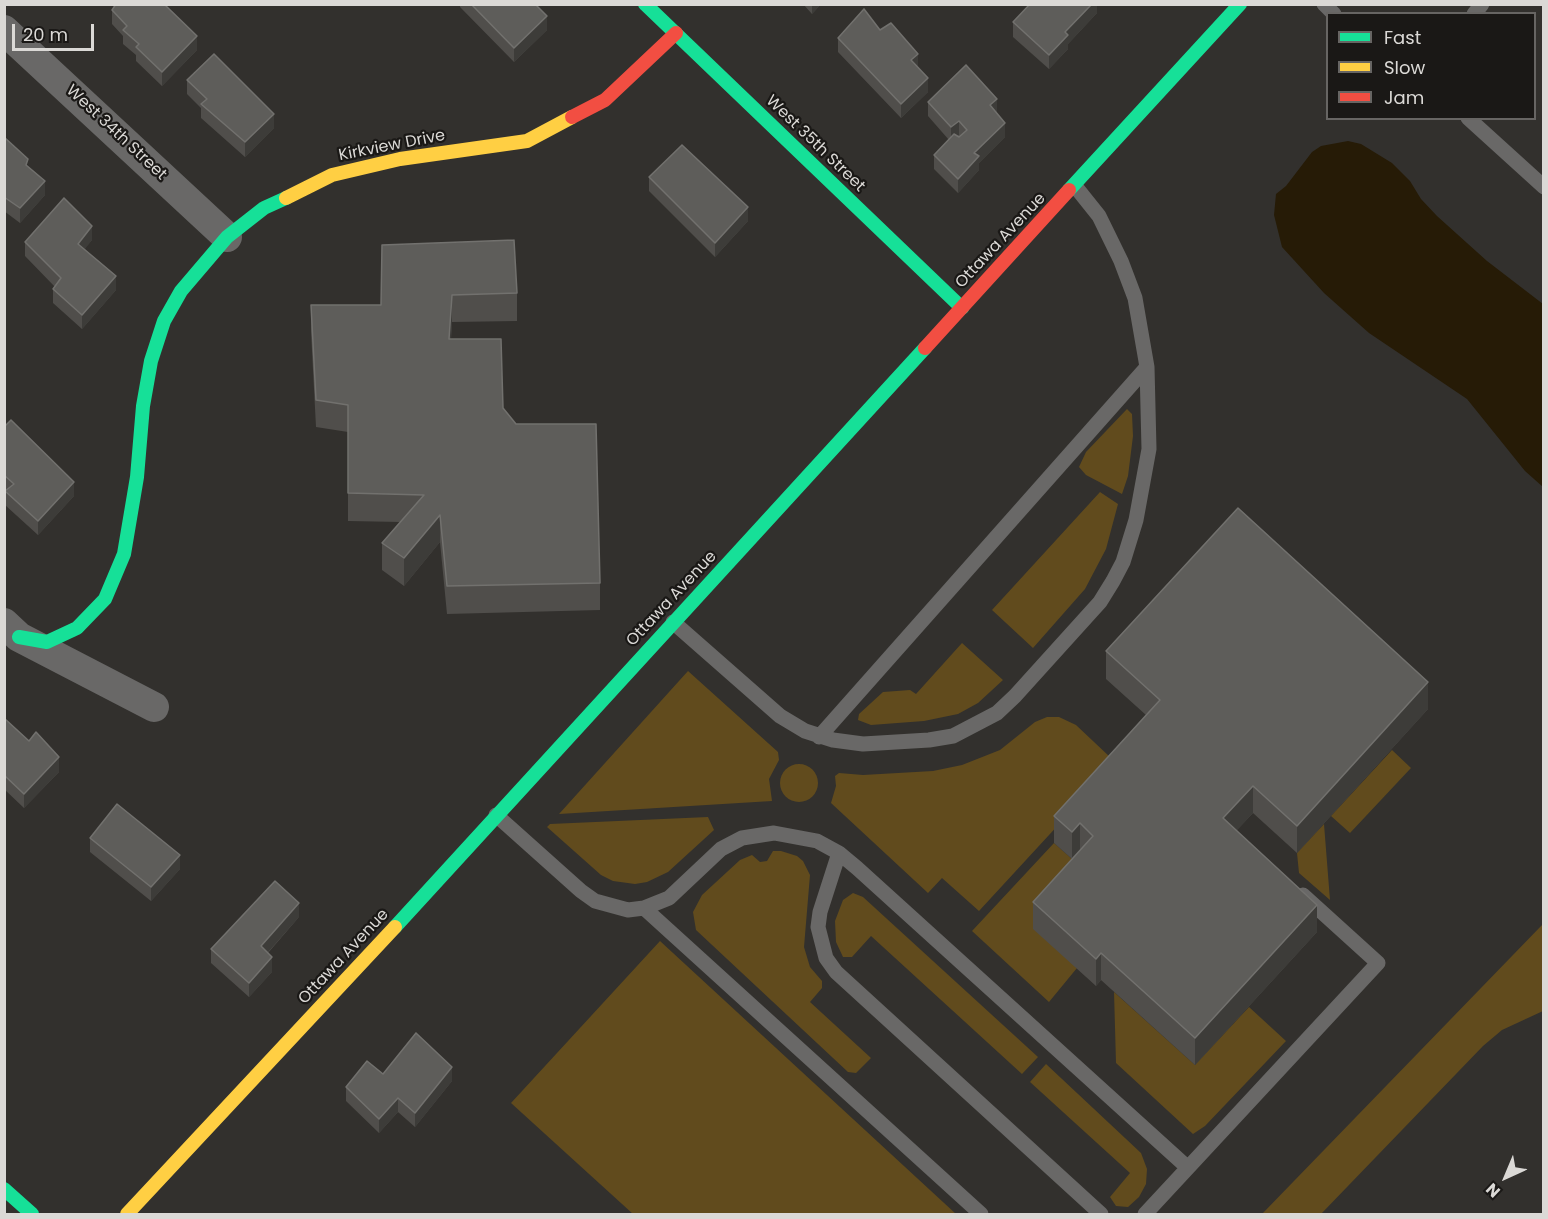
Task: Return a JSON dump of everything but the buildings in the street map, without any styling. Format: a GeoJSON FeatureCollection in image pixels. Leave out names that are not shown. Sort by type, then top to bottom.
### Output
{"type":"FeatureCollection","features":[{"type":"Feature","properties":{"kind":"street","name":"West 35th Street"},"geometry":{"type":"LineString","coordinates":[[645,4],[962,308]]}},
{"type":"Feature","properties":{"kind":"street","name":"Ottawa Avenue"},"geometry":{"type":"LineString","coordinates":[[127,1215],[1240,4]]}},
{"type":"Feature","properties":{"kind":"street","name":"West 34th Street"},"geometry":{"type":"LineString","coordinates":[[4,30],[226,237]]}},
{"type":"Feature","properties":{"kind":"street","name":"Kirkview Drive"},"geometry":{"type":"LineString","coordinates":[[12,630],[47,642],[77,628],[105,599],[124,554],[137,477],[143,406],[151,361],[164,321],[182,291],[226,237],[264,208],[332,175],[400,159],[527,141],[605,100],[676,33]]}},
{"type":"Feature","properties":{"kind":"street"},"geometry":{"type":"LineString","coordinates":[[12,630],[154,707]]}},
{"type":"Feature","properties":{"kind":"street"},"geometry":{"type":"LineString","coordinates":[[4,1189],[32,1215]]}},
{"type":"Feature","properties":{"kind":"lane"},"geometry":{"type":"LineString","coordinates":[[1470,120],[1544,187]]}},
{"type":"Feature","properties":{"kind":"lane"},"geometry":{"type":"LineString","coordinates":[[673,622],[780,716],[819,737],[863,744],[929,740],[953,736],[976,726],[1015,696],[1100,602],[1122,562],[1146,473],[1150,429],[1147,367],[1136,298],[1099,216],[1075,186]]}},
{"type":"Feature","properties":{"kind":"lane"},"geometry":{"type":"LineString","coordinates":[[819,737],[1147,367]]}},
{"type":"Feature","properties":{"kind":"lane"},"geometry":{"type":"LineString","coordinates":[[496,815],[595,901],[611,907],[644,908],[669,898],[721,849],[742,838],[756,835],[791,834],[817,841],[839,853],[1187,1167]]}},
{"type":"Feature","properties":{"kind":"lane"},"geometry":{"type":"LineString","coordinates":[[839,853],[820,912],[818,927],[826,958],[836,972],[1101,1215]]}},
{"type":"Feature","properties":{"kind":"lane"},"geometry":{"type":"LineString","coordinates":[[1145,1215],[1378,963],[1293,885]]}},
{"type":"Feature","properties":{"kind":"lane"},"geometry":{"type":"LineString","coordinates":[[644,908],[981,1215]]}},
{"type":"Feature","properties":{"kind":"shaded area"},"geometry":{"type":"Polygon","coordinates":[[[1348,141],[1361,144],[1392,163],[1410,181],[1421,199],[1437,216],[1487,261],[1543,304],[1543,487],[1525,471],[1467,399],[1369,333],[1324,293],[1282,247],[1274,215],[1276,194],[1286,186],[1312,152],[1321,146],[1348,141]]]}},
{"type":"Feature","properties":{"kind":"shaded area"},"geometry":{"type":"Polygon","coordinates":[[[1127,409],[1132,414],[1133,436],[1128,476],[1122,494],[1086,475],[1079,467],[1086,452],[1127,409]]]}},
{"type":"Feature","properties":{"kind":"shaded area"},"geometry":{"type":"Polygon","coordinates":[[[1100,492],[1118,504],[1106,549],[1085,589],[1033,648],[992,610],[1100,492]]]}},
{"type":"Feature","properties":{"kind":"shaded area"},"geometry":{"type":"Polygon","coordinates":[[[962,643],[1003,680],[978,703],[958,714],[924,721],[871,725],[858,720],[859,714],[883,692],[910,690],[916,694],[962,643]]]}},
{"type":"Feature","properties":{"kind":"shaded area"},"geometry":{"type":"Polygon","coordinates":[[[688,671],[778,752],[779,760],[769,779],[772,801],[559,814],[688,671]]]}},
{"type":"Feature","properties":{"kind":"shaded area"},"geometry":{"type":"Polygon","coordinates":[[[1047,717],[1059,717],[1076,725],[1111,758],[1108,771],[979,911],[942,878],[928,893],[831,803],[836,786],[835,776],[839,773],[863,775],[933,771],[962,765],[1000,750],[1035,722],[1047,717]]]}},
{"type":"Feature","properties":{"kind":"shaded area"},"geometry":{"type":"Polygon","coordinates":[[[1392,750],[1411,768],[1350,833],[1331,816],[1392,750]]]}},
{"type":"Feature","properties":{"kind":"shaded area"},"geometry":{"type":"Polygon","coordinates":[[[799,764],[813,769],[818,783],[813,797],[799,802],[785,797],[780,783],[785,769],[799,764]]]}},
{"type":"Feature","properties":{"kind":"shaded area"},"geometry":{"type":"Polygon","coordinates":[[[708,817],[714,830],[668,872],[647,882],[635,884],[613,881],[601,875],[547,827],[550,824],[708,817]]]}},
{"type":"Feature","properties":{"kind":"shaded area"},"geometry":{"type":"Polygon","coordinates":[[[1324,824],[1330,900],[1299,873],[1297,853],[1324,824]]]}},
{"type":"Feature","properties":{"kind":"shaded area"},"geometry":{"type":"Polygon","coordinates":[[[1054,843],[1072,859],[1077,968],[1049,1002],[972,931],[1054,843]]]}},
{"type":"Feature","properties":{"kind":"shaded area"},"geometry":{"type":"Polygon","coordinates":[[[773,851],[797,856],[803,861],[810,875],[804,947],[810,967],[822,981],[822,988],[810,1002],[871,1058],[856,1073],[848,1072],[696,930],[693,912],[702,895],[740,860],[752,855],[760,862],[767,861],[773,851]]]}},
{"type":"Feature","properties":{"kind":"shaded area"},"geometry":{"type":"Polygon","coordinates":[[[853,893],[863,897],[1038,1057],[1022,1074],[871,936],[852,957],[843,957],[836,942],[835,921],[843,900],[853,893]]]}},
{"type":"Feature","properties":{"kind":"shaded area"},"geometry":{"type":"Polygon","coordinates":[[[1543,924],[1543,1011],[1502,1030],[1483,1046],[1321,1214],[1262,1214],[1543,924]]]}},
{"type":"Feature","properties":{"kind":"shaded area"},"geometry":{"type":"Polygon","coordinates":[[[660,941],[956,1214],[633,1214],[511,1103],[660,941]]]}},
{"type":"Feature","properties":{"kind":"shaded area"},"geometry":{"type":"Polygon","coordinates":[[[1114,992],[1195,1065],[1249,1007],[1286,1041],[1205,1126],[1193,1134],[1116,1063],[1114,992]]]}},
{"type":"Feature","properties":{"kind":"shaded area"},"geometry":{"type":"Polygon","coordinates":[[[1046,1064],[1141,1153],[1147,1169],[1146,1184],[1139,1197],[1128,1207],[1116,1206],[1110,1197],[1130,1173],[1030,1082],[1046,1064]]]}},
{"type":"Feature","properties":{"kind":"traffic: fast"},"geometry":{"type":"LineString","coordinates":[[645,4],[962,308]]}},
{"type":"Feature","properties":{"kind":"traffic: fast"},"geometry":{"type":"LineString","coordinates":[[1069,190],[1240,4]]}},
{"type":"Feature","properties":{"kind":"traffic: fast"},"geometry":{"type":"LineString","coordinates":[[19,637],[47,642],[77,628],[105,599],[124,554],[137,477],[143,406],[151,361],[164,321],[181,291],[227,237],[264,208],[286,198]]}},
{"type":"Feature","properties":{"kind":"traffic: fast"},"geometry":{"type":"LineString","coordinates":[[395,927],[925,348]]}},
{"type":"Feature","properties":{"kind":"traffic: fast"},"geometry":{"type":"LineString","coordinates":[[4,1189],[32,1214]]}},
{"type":"Feature","properties":{"kind":"traffic: slow"},"geometry":{"type":"LineString","coordinates":[[286,198],[332,175],[400,159],[527,141],[572,117]]}},
{"type":"Feature","properties":{"kind":"traffic: slow"},"geometry":{"type":"LineString","coordinates":[[127,1214],[395,927]]}},
{"type":"Feature","properties":{"kind":"traffic: jam"},"geometry":{"type":"LineString","coordinates":[[572,117],[605,100],[676,33]]}},
{"type":"Feature","properties":{"kind":"traffic: jam"},"geometry":{"type":"LineString","coordinates":[[925,348],[1069,190]]}}]}
